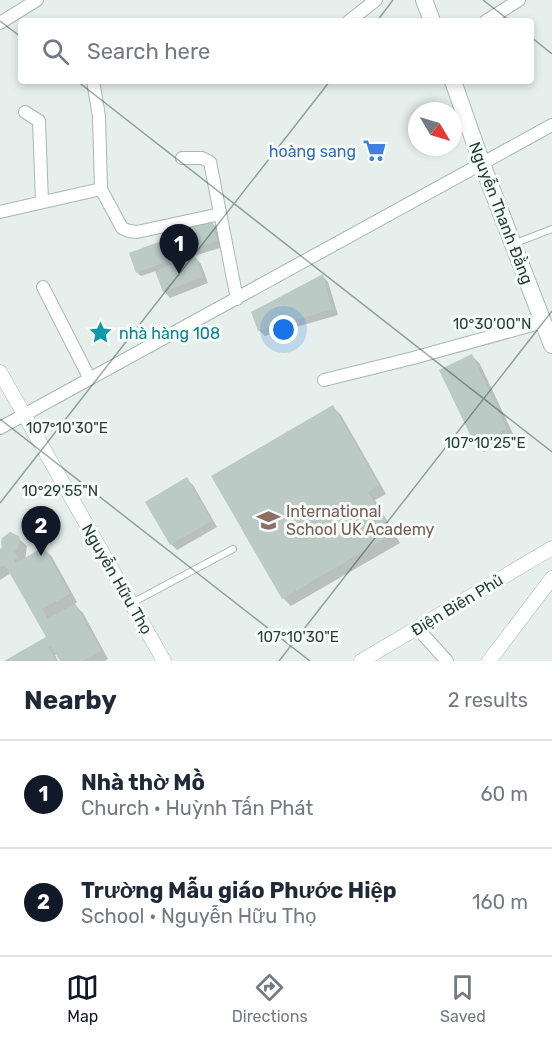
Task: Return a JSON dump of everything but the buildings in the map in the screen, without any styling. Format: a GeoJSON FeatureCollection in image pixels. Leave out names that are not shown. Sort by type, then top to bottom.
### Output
{"type":"FeatureCollection","features":[{"type":"Feature","properties":{"kind":"main road"},"geometry":{"type":"LineString","coordinates":[[424,0],[431,18]]}},
{"type":"Feature","properties":{"kind":"main road","name":"Nguyễn Thanh Đằng"},"geometry":{"type":"LineString","coordinates":[[454,84],[482,164],[552,345]]}},
{"type":"Feature","properties":{"kind":"street"},"geometry":{"type":"LineString","coordinates":[[0,23],[37,0]]}},
{"type":"Feature","properties":{"kind":"street"},"geometry":{"type":"LineString","coordinates":[[354,18],[376,0]]}},
{"type":"Feature","properties":{"kind":"street"},"geometry":{"type":"LineString","coordinates":[[491,18],[519,0]]}},
{"type":"Feature","properties":{"kind":"street"},"geometry":{"type":"LineString","coordinates":[[94,84],[99,116],[101,189],[122,228],[137,232],[220,214]]}},
{"type":"Feature","properties":{"kind":"street"},"geometry":{"type":"LineString","coordinates":[[25,112],[39,121],[42,202]]}},
{"type":"Feature","properties":{"kind":"street"},"geometry":{"type":"LineString","coordinates":[[0,428],[552,125]]}},
{"type":"Feature","properties":{"kind":"street"},"geometry":{"type":"LineString","coordinates":[[183,158],[202,158],[210,162],[237,299]]}},
{"type":"Feature","properties":{"kind":"street"},"geometry":{"type":"LineString","coordinates":[[0,212],[101,189]]}},
{"type":"Feature","properties":{"kind":"street"},"geometry":{"type":"LineString","coordinates":[[43,286],[90,379]]}},
{"type":"Feature","properties":{"kind":"street"},"geometry":{"type":"LineString","coordinates":[[324,380],[543,322]]}},
{"type":"Feature","properties":{"kind":"street","name":"Nguyễn Hữu Thọ"},"geometry":{"type":"LineString","coordinates":[[0,372],[164,661]]}},
{"type":"Feature","properties":{"kind":"street","name":"Điện Biên Phủ"},"geometry":{"type":"LineString","coordinates":[[361,661],[552,548]]}},
{"type":"Feature","properties":{"kind":"street"},"geometry":{"type":"LineString","coordinates":[[489,661],[552,578]]}},
{"type":"Feature","properties":{"kind":"street"},"geometry":{"type":"LineString","coordinates":[[418,629],[447,661]]}},
{"type":"Feature","properties":{"kind":"lane"},"geometry":{"type":"LineString","coordinates":[[513,244],[552,229]]}},
{"type":"Feature","properties":{"kind":"lane"},"geometry":{"type":"LineString","coordinates":[[130,604],[233,549]]}},
{"type":"Feature","properties":{"kind":"place","name":"hoàng sang"},"geometry":{"type":"Point","coordinates":[374,151]}},
{"type":"Feature","properties":{"kind":"place","name":"Nhà thờ Mồ"},"geometry":{"type":"Point","coordinates":[179,274]}},
{"type":"Feature","properties":{"kind":"place","name":"nhà hàng 108"},"geometry":{"type":"Point","coordinates":[101,333]}},
{"type":"Feature","properties":{"kind":"place","name":"International School UK Academy"},"geometry":{"type":"Point","coordinates":[268,520]}},
{"type":"Feature","properties":{"kind":"place","name":"Trường Mẫu giáo Phước Hiệp"},"geometry":{"type":"Point","coordinates":[41,556]}}]}
